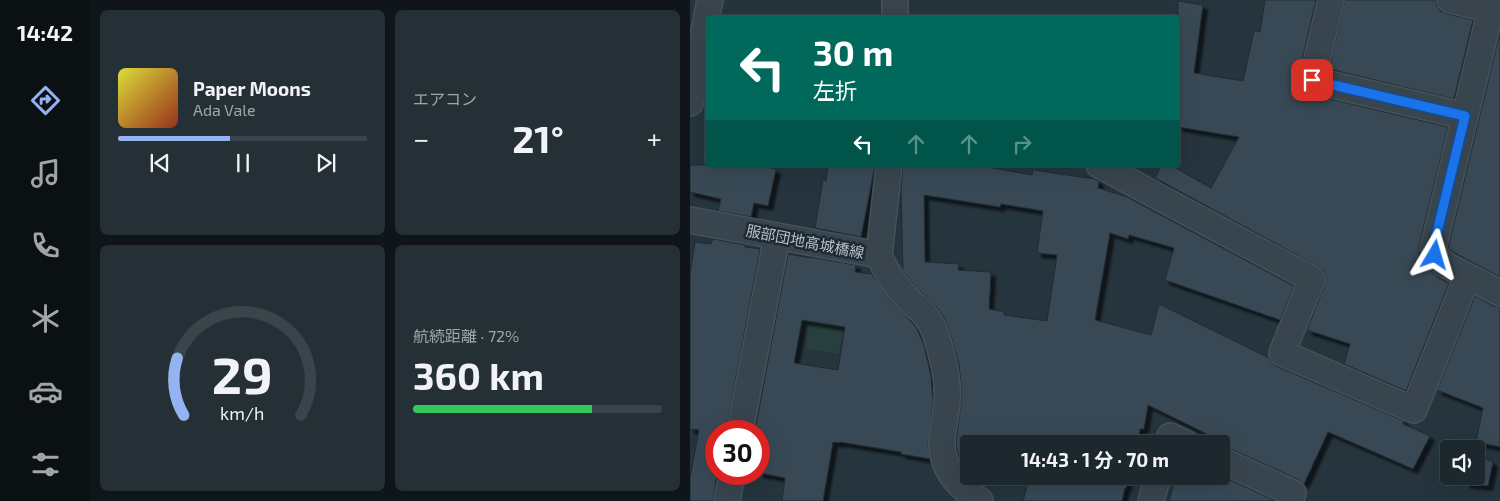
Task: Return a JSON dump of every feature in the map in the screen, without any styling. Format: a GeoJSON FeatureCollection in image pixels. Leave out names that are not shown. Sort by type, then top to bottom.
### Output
{"type":"FeatureCollection","features":[{"type":"Feature","properties":{"kind":"street"},"geometry":{"type":"LineString","coordinates":[[707,15],[710,0]]}},
{"type":"Feature","properties":{"kind":"street"},"geometry":{"type":"LineString","coordinates":[[895,0],[895,15]]}},
{"type":"Feature","properties":{"kind":"street"},"geometry":{"type":"LineString","coordinates":[[1331,0],[1312,80],[1465,116]]}},
{"type":"Feature","properties":{"kind":"street"},"geometry":{"type":"LineString","coordinates":[[1450,0],[1492,5],[1433,249],[1438,260],[1466,277],[1500,293]]}},
{"type":"Feature","properties":{"kind":"street"},"geometry":{"type":"LineString","coordinates":[[690,102],[705,26]]}},
{"type":"Feature","properties":{"kind":"street"},"geometry":{"type":"LineString","coordinates":[[879,255],[888,167]]}},
{"type":"Feature","properties":{"kind":"street"},"geometry":{"type":"LineString","coordinates":[[1103,167],[1312,279],[1282,353],[1414,410],[1466,277]]}},
{"type":"Feature","properties":{"kind":"street","name":"服部団地高城橋線"},"geometry":{"type":"LineString","coordinates":[[690,220],[879,255],[894,282],[925,315],[932,327],[941,351],[946,383],[947,402],[942,442],[943,455],[947,467],[958,484],[980,501]]}},
{"type":"Feature","properties":{"kind":"street"},"geometry":{"type":"LineString","coordinates":[[742,420],[777,236]]}},
{"type":"Feature","properties":{"kind":"street"},"geometry":{"type":"LineString","coordinates":[[1230,464],[1293,493],[1290,501]]}},
{"type":"Feature","properties":{"kind":"street"},"geometry":{"type":"LineString","coordinates":[[727,501],[730,485]]}},
{"type":"Feature","properties":{"kind":"street"},"geometry":{"type":"LineString","coordinates":[[1151,501],[1155,485]]}},
{"type":"Feature","properties":{"kind":"green space"},"geometry":{"type":"Polygon","coordinates":[[[813,301],[847,306],[839,354],[805,349],[813,301]]]}},
{"type":"Feature","properties":{"kind":"building"},"geometry":{"type":"Polygon","coordinates":[[[1265,0],[1316,0],[1298,77],[1298,85],[1303,91],[1448,127],[1419,246],[1419,254],[1425,265],[1437,277],[1449,283],[1406,391],[1344,364],[1350,344],[1307,330],[1325,284],[1326,277],[1324,271],[1155,178],[1161,167],[1174,167],[1211,188],[1239,137],[1180,127],[1180,15],[1178,15],[1178,1],[1203,5],[1194,73],[1243,81],[1254,31],[1260,32],[1265,0]]]}},
{"type":"Feature","properties":{"kind":"building"},"geometry":{"type":"Polygon","coordinates":[[[1345,0],[1436,0],[1440,11],[1473,20],[1454,99],[1329,69],[1345,0]]]}},
{"type":"Feature","properties":{"kind":"building"},"geometry":{"type":"Polygon","coordinates":[[[1500,32],[1500,277],[1448,248],[1500,32]]]}},
{"type":"Feature","properties":{"kind":"building"},"geometry":{"type":"Polygon","coordinates":[[[690,165],[705,165],[705,167],[766,167],[776,169],[768,206],[754,203],[751,217],[718,211],[721,199],[690,192],[690,165]]]}},
{"type":"Feature","properties":{"kind":"building"},"geometry":{"type":"Polygon","coordinates":[[[828,167],[875,167],[861,237],[815,228],[823,180],[826,181],[828,167]]]}},
{"type":"Feature","properties":{"kind":"building"},"geometry":{"type":"Polygon","coordinates":[[[903,167],[986,167],[1032,175],[1033,170],[1095,179],[1099,181],[1098,188],[1127,197],[1294,286],[1280,320],[1165,280],[1174,248],[1129,235],[1128,239],[1110,233],[1095,320],[1151,335],[1159,304],[1269,358],[1276,366],[1404,421],[1403,424],[1430,436],[1413,469],[1328,432],[1304,484],[1230,448],[1230,435],[1209,435],[1148,405],[1144,429],[1140,429],[1139,435],[960,435],[959,458],[956,443],[961,403],[959,365],[944,318],[937,307],[916,287],[903,271],[901,189],[903,167]],[[924,195],[925,262],[959,264],[958,270],[991,272],[989,309],[1004,312],[1004,315],[1047,321],[1057,255],[1037,253],[1043,211],[1001,204],[1000,207],[924,195]]]}},
{"type":"Feature","properties":{"kind":"building"},"geometry":{"type":"Polygon","coordinates":[[[713,239],[760,249],[728,420],[705,420],[705,485],[715,485],[713,501],[690,501],[690,478],[699,430],[690,429],[690,274],[695,242],[711,244],[713,239]]]}},
{"type":"Feature","properties":{"kind":"building"},"geometry":{"type":"Polygon","coordinates":[[[788,254],[856,265],[855,272],[872,274],[890,300],[916,327],[924,345],[931,376],[933,401],[928,443],[930,459],[901,454],[901,452],[833,442],[823,501],[782,501],[785,478],[770,475],[770,420],[757,420],[788,254]],[[802,320],[794,363],[838,370],[845,327],[802,320]]]}},
{"type":"Feature","properties":{"kind":"building"},"geometry":{"type":"Polygon","coordinates":[[[1475,296],[1493,306],[1500,307],[1500,447],[1485,444],[1485,440],[1476,440],[1483,408],[1437,390],[1475,296]]]}},
{"type":"Feature","properties":{"kind":"building"},"geometry":{"type":"Polygon","coordinates":[[[1485,459],[1493,462],[1488,486],[1480,485],[1485,485],[1485,459]]]}},
{"type":"Feature","properties":{"kind":"building"},"geometry":{"type":"Polygon","coordinates":[[[1230,480],[1276,501],[1169,501],[1173,485],[1230,485],[1230,480]]]}},
{"type":"Feature","properties":{"kind":"building"},"geometry":{"type":"Polygon","coordinates":[[[1027,485],[1127,485],[1122,501],[1023,501],[1027,485]]]}},
{"type":"Feature","properties":{"kind":"route"},"geometry":{"type":"LineString","coordinates":[[1312,80],[1465,116],[1433,249],[1435,255]]}}]}
